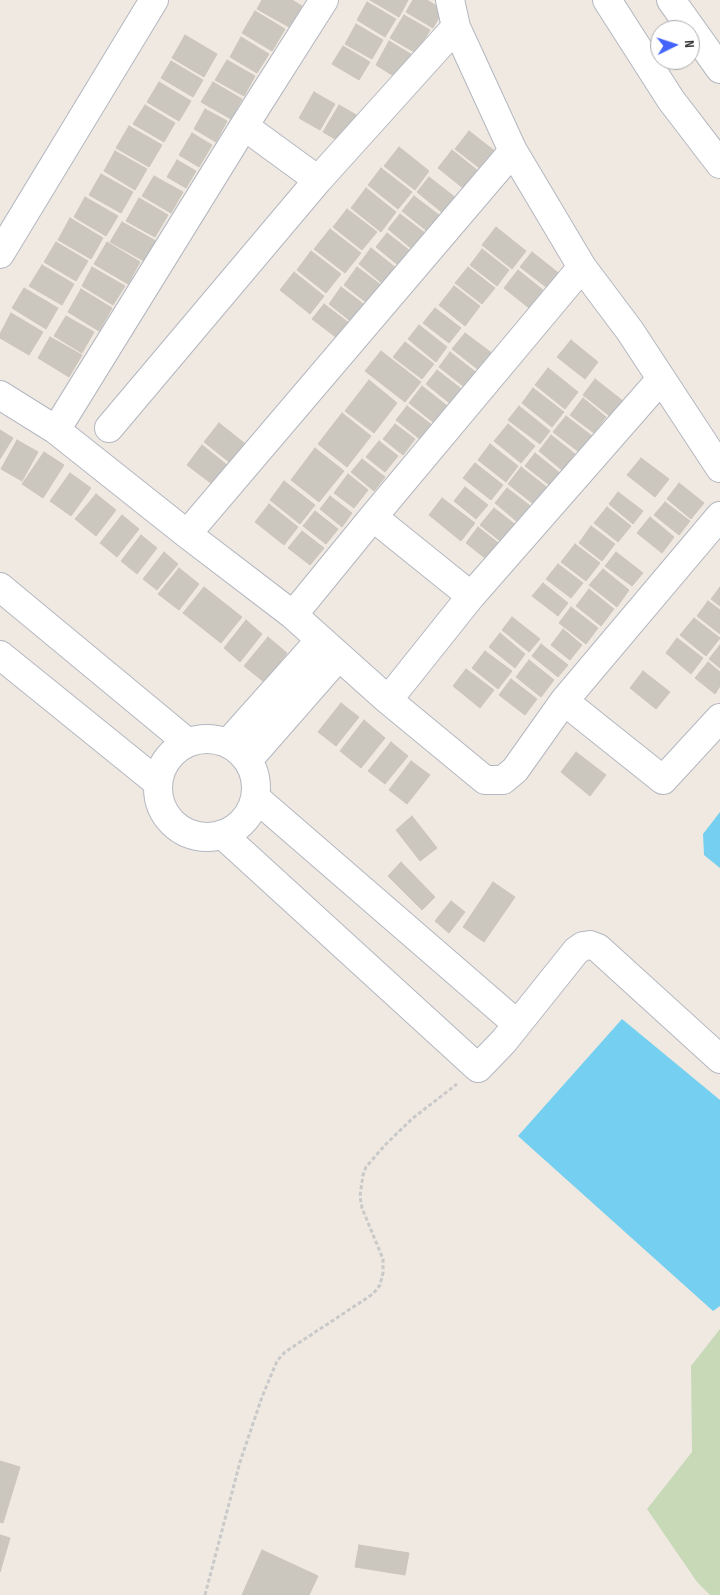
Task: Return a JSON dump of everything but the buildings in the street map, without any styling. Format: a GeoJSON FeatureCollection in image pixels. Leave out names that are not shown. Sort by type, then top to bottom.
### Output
{"type":"FeatureCollection","features":[{"type":"Feature","properties":{"kind":"street"},"geometry":{"type":"LineString","coordinates":[[0,254],[154,0]]}},
{"type":"Feature","properties":{"kind":"street"},"geometry":{"type":"LineString","coordinates":[[56,430],[324,0]]}},
{"type":"Feature","properties":{"kind":"street"},"geometry":{"type":"LineString","coordinates":[[450,0],[456,27],[513,151],[582,267],[630,331],[720,468]]}},
{"type":"Feature","properties":{"kind":"street"},"geometry":{"type":"LineString","coordinates":[[607,0],[671,100],[720,164]]}},
{"type":"Feature","properties":{"kind":"street"},"geometry":{"type":"LineString","coordinates":[[671,0],[720,68]]}},
{"type":"Feature","properties":{"kind":"street"},"geometry":{"type":"LineString","coordinates":[[108,428],[318,180],[456,27]]}},
{"type":"Feature","properties":{"kind":"street"},"geometry":{"type":"LineString","coordinates":[[244,126],[318,180]]}},
{"type":"Feature","properties":{"kind":"street"},"geometry":{"type":"LineString","coordinates":[[187,534],[513,151]]}},
{"type":"Feature","properties":{"kind":"street"},"geometry":{"type":"LineString","coordinates":[[293,615],[373,516],[582,267]]}},
{"type":"Feature","properties":{"kind":"street"},"geometry":{"type":"LineString","coordinates":[[388,700],[471,596],[661,379]]}},
{"type":"Feature","properties":{"kind":"street"},"geometry":{"type":"LineString","coordinates":[[0,394],[56,430],[293,615],[388,700],[485,780],[503,780],[515,770],[564,701],[720,516]]}},
{"type":"Feature","properties":{"kind":"street"},"geometry":{"type":"LineString","coordinates":[[373,516],[471,596]]}},
{"type":"Feature","properties":{"kind":"street"},"geometry":{"type":"LineString","coordinates":[[0,588],[187,742]]}},
{"type":"Feature","properties":{"kind":"street"},"geometry":{"type":"LineString","coordinates":[[228,742],[329,648]]}},
{"type":"Feature","properties":{"kind":"street"},"geometry":{"type":"LineString","coordinates":[[248,760],[329,648]]}},
{"type":"Feature","properties":{"kind":"street"},"geometry":{"type":"LineString","coordinates":[[0,656],[157,782]]}},
{"type":"Feature","properties":{"kind":"street"},"geometry":{"type":"LineString","coordinates":[[564,701],[663,780],[720,718]]}},
{"type":"Feature","properties":{"kind":"street"},"geometry":{"type":"LineString","coordinates":[[208,738],[228,742],[248,760],[256,778],[256,798],[245,821],[224,836],[199,838],[176,828],[161,808],[157,782],[167,758],[187,742],[208,738]]}},
{"type":"Feature","properties":{"kind":"street"},"geometry":{"type":"LineString","coordinates":[[256,798],[517,1024]]}},
{"type":"Feature","properties":{"kind":"street"},"geometry":{"type":"LineString","coordinates":[[224,836],[478,1068],[500,1047],[576,951],[583,946],[590,945],[598,948],[720,1059]]}},
{"type":"Feature","properties":{"kind":"path"},"geometry":{"type":"LineString","coordinates":[[205,1595],[240,1462],[262,1396],[277,1361],[285,1352],[373,1294],[380,1285],[383,1273],[383,1259],[362,1208],[360,1196],[366,1167],[413,1118],[478,1068]]}},
{"type":"Feature","properties":{"kind":"green space"},"geometry":{"type":"Polygon","coordinates":[[[720,1329],[720,1595],[710,1595],[697,1582],[647,1509],[692,1452],[691,1366],[720,1329]]]}},
{"type":"Feature","properties":{"kind":"water"},"geometry":{"type":"Polygon","coordinates":[[[720,812],[720,868],[704,855],[703,834],[720,812]]]}},
{"type":"Feature","properties":{"kind":"water"},"geometry":{"type":"Polygon","coordinates":[[[622,1019],[720,1100],[720,1306],[713,1311],[518,1136],[622,1019]]]}}]}
